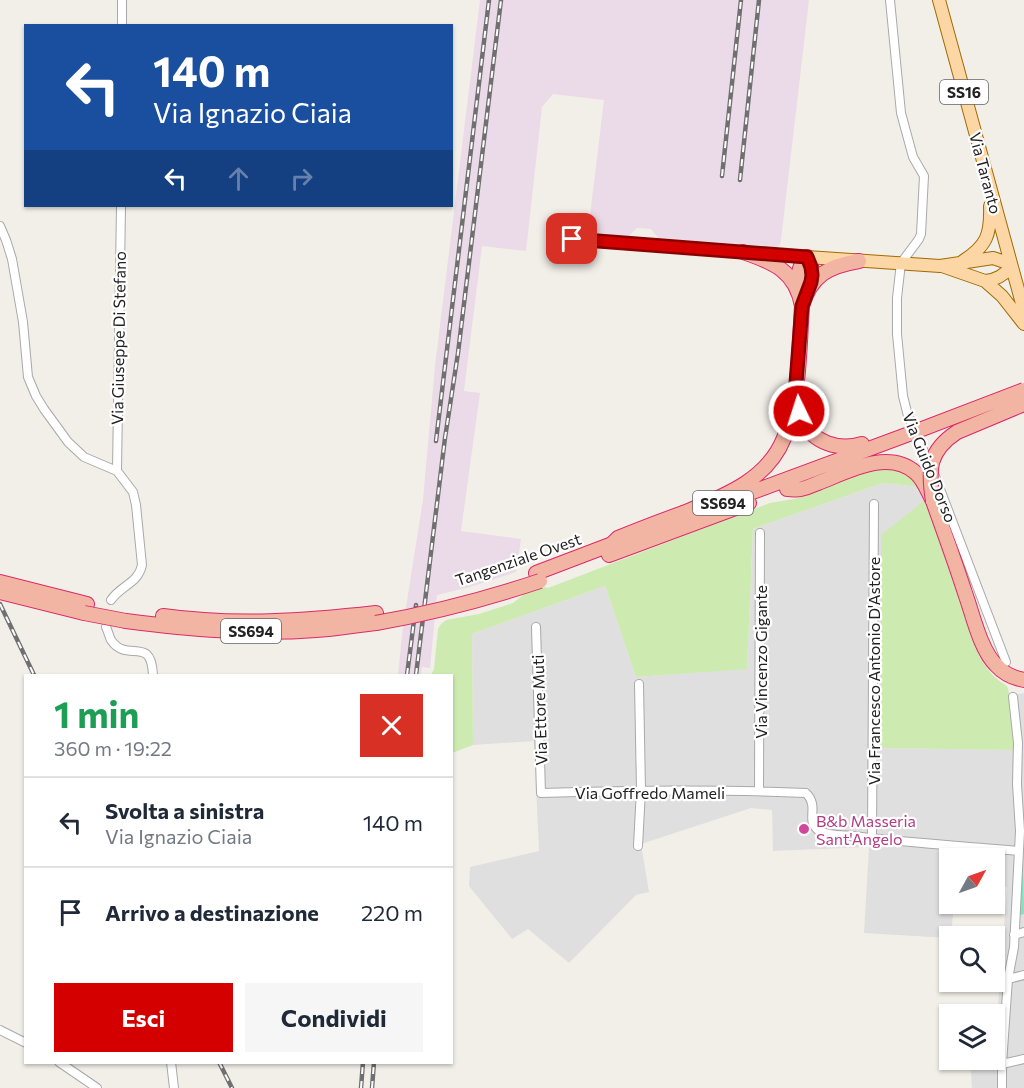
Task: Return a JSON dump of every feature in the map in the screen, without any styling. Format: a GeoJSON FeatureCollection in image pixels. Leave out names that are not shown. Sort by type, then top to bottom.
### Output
{"type":"FeatureCollection","features":[{"type":"Feature","properties":{"kind":"highway"},"geometry":{"type":"LineString","coordinates":[[742,252],[775,264],[804,288]]}},
{"type":"Feature","properties":{"kind":"highway"},"geometry":{"type":"LineString","coordinates":[[612,544],[618,538],[717,499],[741,487],[753,478],[775,454],[783,440],[792,409],[802,306],[806,295],[799,272],[807,257]]}},
{"type":"Feature","properties":{"kind":"highway"},"geometry":{"type":"LineString","coordinates":[[804,288],[832,267],[859,261]]}},
{"type":"Feature","properties":{"kind":"highway"},"geometry":{"type":"LineString","coordinates":[[796,383],[802,421],[809,431],[823,442],[846,448],[910,435]]}},
{"type":"Feature","properties":{"kind":"highway","name":"Tangenziale Ovest"},"geometry":{"type":"LineString","coordinates":[[538,577],[787,489],[965,412],[1024,390]]}},
{"type":"Feature","properties":{"kind":"highway"},"geometry":{"type":"LineString","coordinates":[[933,501],[931,465],[940,447],[948,438],[1024,402]]}},
{"type":"Feature","properties":{"kind":"highway","name":"Tangenziale Ovest"},"geometry":{"type":"LineString","coordinates":[[0,582],[26,593],[184,629],[316,630],[376,618],[451,608],[504,593],[612,544],[910,435],[1024,402]]}},
{"type":"Feature","properties":{"kind":"highway"},"geometry":{"type":"LineString","coordinates":[[787,489],[800,490],[868,465],[887,462],[908,468],[916,473],[933,501],[979,633],[990,658],[1005,673],[1024,680]]}},
{"type":"Feature","properties":{"kind":"highway","name":"Tangenziale Ovest"},"geometry":{"type":"LineString","coordinates":[[0,592],[26,593]]}},
{"type":"Feature","properties":{"kind":"main road","name":"Via Taranto"},"geometry":{"type":"LineString","coordinates":[[939,0],[1024,311]]}},
{"type":"Feature","properties":{"kind":"main road"},"geometry":{"type":"LineString","coordinates":[[960,263],[981,248],[990,230],[989,184]]}},
{"type":"Feature","properties":{"kind":"main road"},"geometry":{"type":"LineString","coordinates":[[807,257],[940,266],[993,258],[1011,267],[998,278],[985,281]]}},
{"type":"Feature","properties":{"kind":"main road"},"geometry":{"type":"LineString","coordinates":[[940,266],[985,281],[1002,296],[1024,324]]}},
{"type":"Feature","properties":{"kind":"street"},"geometry":{"type":"LineString","coordinates":[[122,0],[122,24]]}},
{"type":"Feature","properties":{"kind":"street"},"geometry":{"type":"LineString","coordinates":[[890,0],[901,113],[913,157],[924,176],[921,234],[901,263]]}},
{"type":"Feature","properties":{"kind":"street","name":"Via Giuseppe Di Stefano"},"geometry":{"type":"LineString","coordinates":[[117,471],[121,207]]}},
{"type":"Feature","properties":{"kind":"street"},"geometry":{"type":"LineString","coordinates":[[0,226],[12,259],[23,322],[27,377],[36,396],[44,410],[77,452],[84,458],[117,471],[133,492],[142,565],[135,580],[116,593],[111,600]]}},
{"type":"Feature","properties":{"kind":"street"},"geometry":{"type":"LineString","coordinates":[[572,239],[807,257]]}},
{"type":"Feature","properties":{"kind":"street","name":"Via Guido Dorso"},"geometry":{"type":"LineString","coordinates":[[901,263],[897,298],[897,334],[903,396],[908,416],[928,460],[1006,662]]}},
{"type":"Feature","properties":{"kind":"street","name":"Via Francesco Antonio D'Astore"},"geometry":{"type":"LineString","coordinates":[[872,838],[874,504]]}},
{"type":"Feature","properties":{"kind":"street","name":"Via Vincenzo Gigante"},"geometry":{"type":"LineString","coordinates":[[759,791],[760,533]]}},
{"type":"Feature","properties":{"kind":"street"},"geometry":{"type":"LineString","coordinates":[[106,627],[116,646],[123,650],[148,654],[153,674]]}},
{"type":"Feature","properties":{"kind":"street","name":"Via Ettore Muti"},"geometry":{"type":"LineString","coordinates":[[536,627],[542,793]]}},
{"type":"Feature","properties":{"kind":"street"},"geometry":{"type":"LineString","coordinates":[[638,846],[641,790],[639,684]]}},
{"type":"Feature","properties":{"kind":"street"},"geometry":{"type":"LineString","coordinates":[[1005,1022],[1008,979],[1014,947],[1022,831],[1017,783],[1018,743],[1013,697]]}},
{"type":"Feature","properties":{"kind":"street","name":"Via Goffredo Mameli"},"geometry":{"type":"LineString","coordinates":[[542,793],[641,790],[806,793],[812,799],[812,821],[817,829],[824,833],[872,838]]}},
{"type":"Feature","properties":{"kind":"street"},"geometry":{"type":"LineString","coordinates":[[872,838],[1019,850]]}},
{"type":"Feature","properties":{"kind":"street"},"geometry":{"type":"LineString","coordinates":[[1014,935],[1024,932]]}},
{"type":"Feature","properties":{"kind":"street"},"geometry":{"type":"LineString","coordinates":[[1008,979],[1024,975]]}},
{"type":"Feature","properties":{"kind":"street"},"geometry":{"type":"LineString","coordinates":[[0,1030],[24,1041]]}},
{"type":"Feature","properties":{"kind":"street"},"geometry":{"type":"LineString","coordinates":[[1005,1063],[1024,1059]]}},
{"type":"Feature","properties":{"kind":"street"},"geometry":{"type":"LineString","coordinates":[[62,1064],[97,1088]]}},
{"type":"Feature","properties":{"kind":"street"},"geometry":{"type":"LineString","coordinates":[[171,1064],[174,1088]]}},
{"type":"Feature","properties":{"kind":"street"},"geometry":{"type":"LineString","coordinates":[[1002,1070],[1002,1088]]}},
{"type":"Feature","properties":{"kind":"shaded area"},"geometry":{"type":"Polygon","coordinates":[[[480,0],[809,0],[781,240],[777,247],[658,238],[651,229],[637,228],[629,236],[588,232],[604,100],[553,94],[542,107],[526,251],[482,246],[464,391],[480,393],[461,531],[521,539],[516,572],[437,595],[430,668],[422,667],[421,674],[398,674],[403,626],[423,500],[435,366],[480,0]]]}},
{"type":"Feature","properties":{"kind":"shaded area"},"geometry":{"type":"Polygon","coordinates":[[[883,483],[919,487],[925,500],[881,748],[1013,750],[1010,696],[1024,693],[1024,1088],[972,1088],[971,1070],[1005,1070],[1005,1004],[998,1004],[999,992],[1005,992],[1004,926],[1007,887],[1005,887],[1005,848],[939,848],[939,914],[953,914],[952,926],[939,926],[939,937],[864,933],[869,847],[773,851],[772,810],[751,808],[641,844],[649,892],[636,895],[569,963],[528,929],[512,939],[469,886],[470,867],[539,851],[534,741],[473,745],[472,634],[605,586],[636,677],[747,668],[753,529],[883,483]]]}},
{"type":"Feature","properties":{"kind":"green space"},"geometry":{"type":"Polygon","coordinates":[[[887,467],[898,470],[906,473],[919,487],[883,483],[753,529],[747,669],[636,677],[605,586],[472,634],[473,745],[453,753],[453,674],[432,674],[438,629],[446,620],[479,614],[513,603],[527,592],[548,588],[770,503],[799,498],[873,470],[887,467]]]}},
{"type":"Feature","properties":{"kind":"green space"},"geometry":{"type":"Polygon","coordinates":[[[925,500],[975,647],[988,670],[1007,686],[1010,696],[1014,750],[881,748],[881,535],[925,500]]]}},
{"type":"Feature","properties":{"kind":"green space"},"geometry":{"type":"Polygon","coordinates":[[[1023,849],[1024,914],[1020,915],[1023,849]]]}},
{"type":"Feature","properties":{"kind":"railway"},"geometry":{"type":"LineString","coordinates":[[436,441],[489,0]]}},
{"type":"Feature","properties":{"kind":"railway"},"geometry":{"type":"LineString","coordinates":[[416,674],[501,0]]}},
{"type":"Feature","properties":{"kind":"railway"},"geometry":{"type":"LineString","coordinates":[[722,176],[741,0]]}},
{"type":"Feature","properties":{"kind":"railway"},"geometry":{"type":"LineString","coordinates":[[740,180],[759,0]]}},
{"type":"Feature","properties":{"kind":"railway"},"geometry":{"type":"LineString","coordinates":[[0,604],[34,674]]}},
{"type":"Feature","properties":{"kind":"railway"},"geometry":{"type":"LineString","coordinates":[[407,674],[416,605]]}},
{"type":"Feature","properties":{"kind":"railway"},"geometry":{"type":"LineString","coordinates":[[220,1064],[232,1088]]}},
{"type":"Feature","properties":{"kind":"railway"},"geometry":{"type":"LineString","coordinates":[[361,1088],[363,1064]]}},
{"type":"Feature","properties":{"kind":"railway"},"geometry":{"type":"LineString","coordinates":[[372,1088],[374,1064]]}},
{"type":"Feature","properties":{"kind":"place","name":"B&b Masseria Sant'Angelo"},"geometry":{"type":"Point","coordinates":[804,829]}},
{"type":"Feature","properties":{"kind":"route"},"geometry":{"type":"LineString","coordinates":[[572,239],[807,257],[812,275],[802,306],[796,383],[799,411]]}}]}
